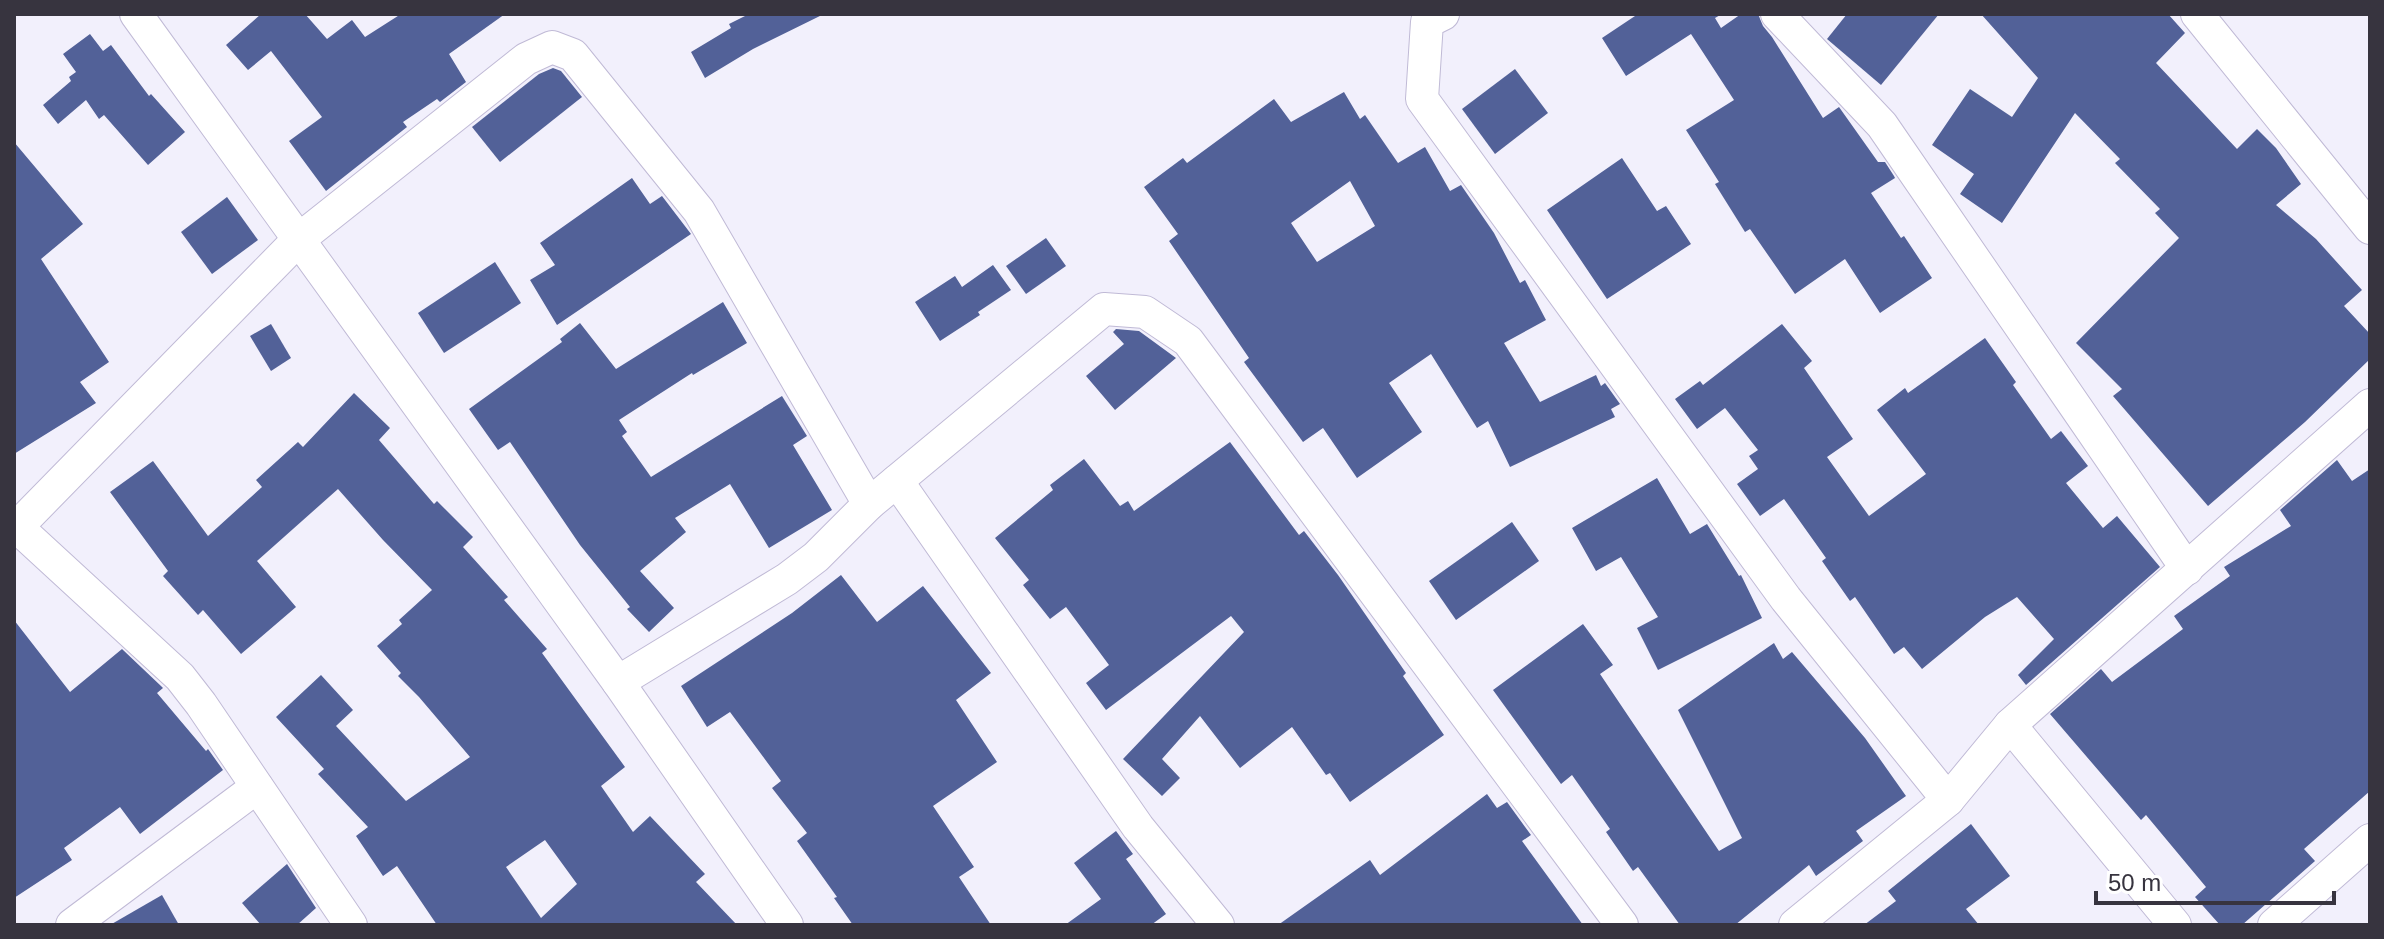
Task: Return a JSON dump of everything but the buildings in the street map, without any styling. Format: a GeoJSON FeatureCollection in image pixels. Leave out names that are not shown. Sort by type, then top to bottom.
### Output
{"type":"FeatureCollection","features":[{"type":"Feature","properties":{"kind":"street"},"geometry":{"type":"LineString","coordinates":[[136,14],[618,682],[787,925]]}},
{"type":"Feature","properties":{"kind":"street"},"geometry":{"type":"LineString","coordinates":[[1443,14],[1427,22],[1422,99],[1786,599],[1948,800]]}},
{"type":"Feature","properties":{"kind":"street"},"geometry":{"type":"LineString","coordinates":[[1777,14],[1882,125],[2187,569]]}},
{"type":"Feature","properties":{"kind":"street"},"geometry":{"type":"LineString","coordinates":[[2197,14],[2370,228]]}},
{"type":"Feature","properties":{"kind":"street"},"geometry":{"type":"LineString","coordinates":[[351,925],[180,677],[15,528],[298,240],[526,59],[552,47],[573,55],[699,211],[869,504]]}},
{"type":"Feature","properties":{"kind":"street"},"geometry":{"type":"LineString","coordinates":[[618,682],[787,579],[816,557],[869,504],[1104,309],[1145,312],[1188,341],[1622,925]]}},
{"type":"Feature","properties":{"kind":"street"},"geometry":{"type":"LineString","coordinates":[[1795,925],[1948,800],[2010,725],[2370,405]]}},
{"type":"Feature","properties":{"kind":"street"},"geometry":{"type":"LineString","coordinates":[[897,481],[1138,827],[1218,925]]}},
{"type":"Feature","properties":{"kind":"street"},"geometry":{"type":"LineString","coordinates":[[2010,725],[2175,925]]}},
{"type":"Feature","properties":{"kind":"street"},"geometry":{"type":"LineString","coordinates":[[72,925],[257,787]]}},
{"type":"Feature","properties":{"kind":"street"},"geometry":{"type":"LineString","coordinates":[[2274,925],[2364,858]]}}]}
